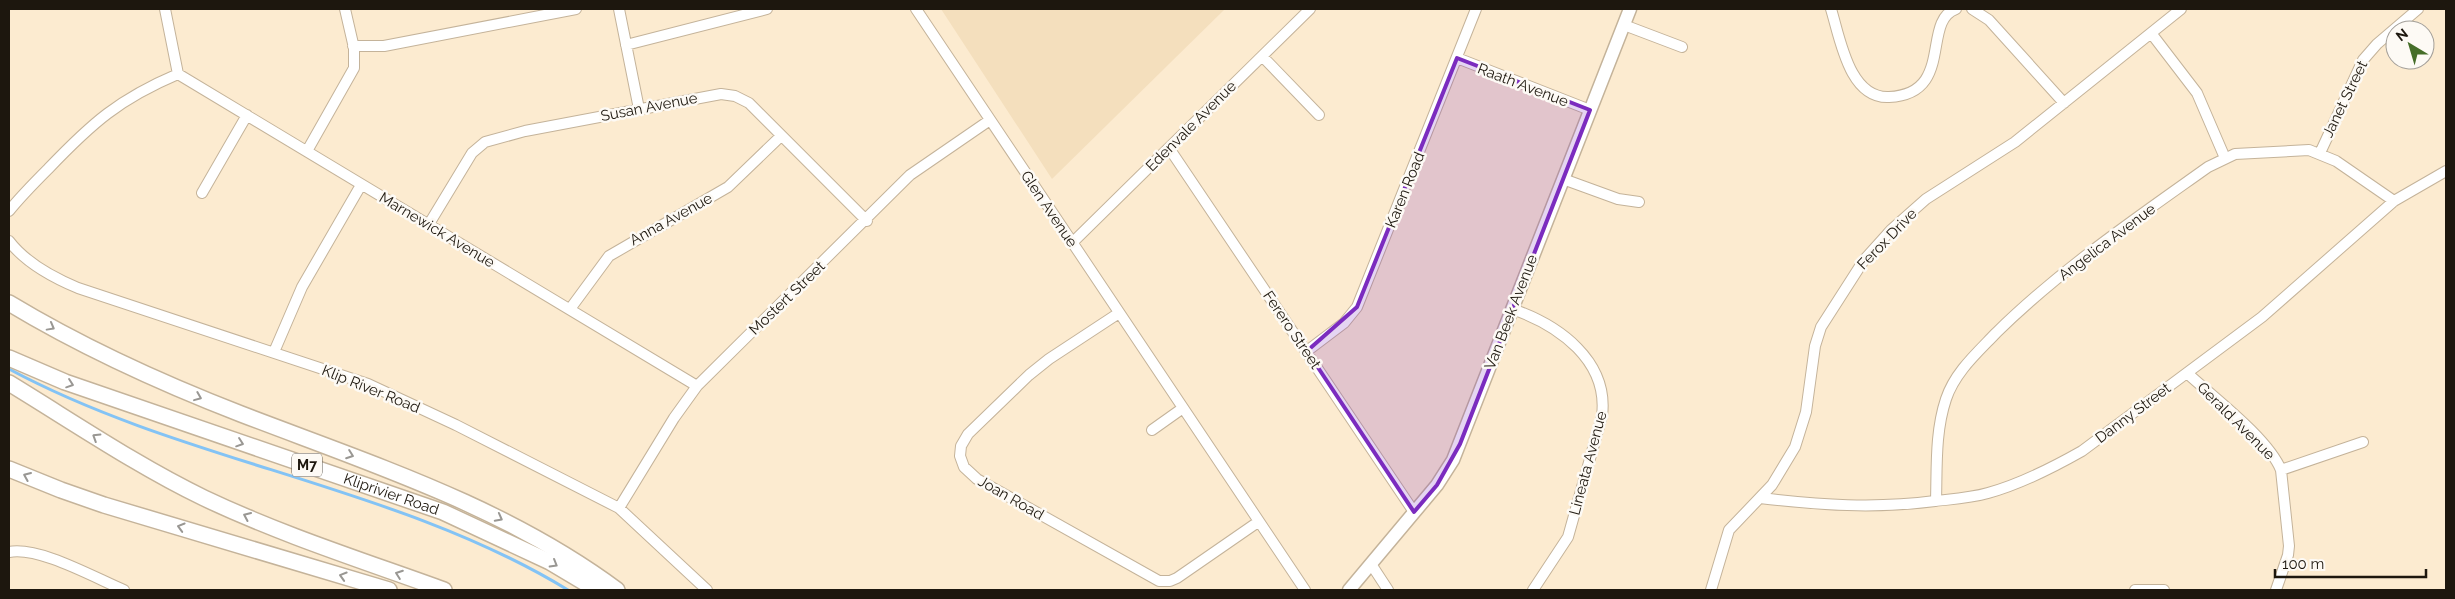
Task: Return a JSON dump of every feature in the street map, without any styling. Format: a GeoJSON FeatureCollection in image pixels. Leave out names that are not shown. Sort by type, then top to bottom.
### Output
{"type":"FeatureCollection","features":[{"type":"Feature","properties":{"kind":"main road"},"geometry":{"type":"LineString","coordinates":[[9,303],[115,360],[177,388],[451,494],[540,541],[617,590]]}},
{"type":"Feature","properties":{"kind":"main road","name":"Kliprivier Road"},"geometry":{"type":"LineString","coordinates":[[9,358],[65,382],[443,512],[550,562],[597,590]]}},
{"type":"Feature","properties":{"kind":"main road"},"geometry":{"type":"LineString","coordinates":[[9,383],[138,463],[205,498],[262,524],[444,590]]}},
{"type":"Feature","properties":{"kind":"main road"},"geometry":{"type":"LineString","coordinates":[[9,469],[104,505],[389,590]]}},
{"type":"Feature","properties":{"kind":"street"},"geometry":{"type":"LineString","coordinates":[[9,211],[96,120],[135,94],[178,74],[165,9]]}},
{"type":"Feature","properties":{"kind":"street"},"geometry":{"type":"LineString","coordinates":[[307,151],[352,74],[355,62],[345,9]]}},
{"type":"Feature","properties":{"kind":"street"},"geometry":{"type":"LineString","coordinates":[[353,46],[384,46],[576,9]]}},
{"type":"Feature","properties":{"kind":"street"},"geometry":{"type":"LineString","coordinates":[[619,9],[639,109]]}},
{"type":"Feature","properties":{"kind":"street"},"geometry":{"type":"LineString","coordinates":[[626,45],[768,9]]}},
{"type":"Feature","properties":{"kind":"street","name":"Glen Avenue"},"geometry":{"type":"LineString","coordinates":[[916,9],[1305,590]]}},
{"type":"Feature","properties":{"kind":"street","name":"Edenvale Avenue"},"geometry":{"type":"LineString","coordinates":[[1072,243],[1310,9]]}},
{"type":"Feature","properties":{"kind":"street","name":"Karen Road"},"geometry":{"type":"LineString","coordinates":[[1307,351],[1339,327],[1357,307],[1476,9]]}},
{"type":"Feature","properties":{"kind":"street","name":"Van Beek Avenue"},"geometry":{"type":"LineString","coordinates":[[1349,590],[1443,477],[1453,460],[1630,9]]}},
{"type":"Feature","properties":{"kind":"street"},"geometry":{"type":"LineString","coordinates":[[1831,9],[1852,74],[1858,85],[1880,98],[1894,97],[1909,92],[1927,78],[1932,69],[1941,25],[1946,16],[1956,9]]}},
{"type":"Feature","properties":{"kind":"street"},"geometry":{"type":"LineString","coordinates":[[1972,9],[1989,20],[2064,103]]}},
{"type":"Feature","properties":{"kind":"street","name":"Ferox Drive"},"geometry":{"type":"LineString","coordinates":[[1712,590],[1729,530],[1760,498],[1784,467],[1801,432],[1815,346],[1821,327],[1864,260],[1891,230],[1926,200],[2014,142],[2181,9]]}},
{"type":"Feature","properties":{"kind":"street","name":"Janet Street"},"geometry":{"type":"LineString","coordinates":[[2320,153],[2363,60],[2377,44],[2418,9]]}},
{"type":"Feature","properties":{"kind":"street"},"geometry":{"type":"LineString","coordinates":[[1624,25],[1682,47]]}},
{"type":"Feature","properties":{"kind":"street"},"geometry":{"type":"LineString","coordinates":[[2151,33],[2198,93],[2225,158]]}},
{"type":"Feature","properties":{"kind":"street"},"geometry":{"type":"LineString","coordinates":[[1262,56],[1319,115]]}},
{"type":"Feature","properties":{"kind":"street","name":"Raath Avenue"},"geometry":{"type":"LineString","coordinates":[[1457,58],[1590,110]]}},
{"type":"Feature","properties":{"kind":"street","name":"Marnewick Avenue"},"geometry":{"type":"LineString","coordinates":[[178,74],[696,386]]}},
{"type":"Feature","properties":{"kind":"street","name":"Susan Avenue"},"geometry":{"type":"LineString","coordinates":[[429,224],[472,153],[485,142],[525,131],[708,96],[728,95],[749,103],[867,221]]}},
{"type":"Feature","properties":{"kind":"street"},"geometry":{"type":"LineString","coordinates":[[202,193],[247,115]]}},
{"type":"Feature","properties":{"kind":"street","name":"Mostert Street"},"geometry":{"type":"LineString","coordinates":[[618,508],[696,386],[867,221],[917,169],[990,120]]}},
{"type":"Feature","properties":{"kind":"street","name":"Anna Avenue"},"geometry":{"type":"LineString","coordinates":[[570,310],[609,256],[728,187],[781,136]]}},
{"type":"Feature","properties":{"kind":"street","name":"Ferero Street"},"geometry":{"type":"LineString","coordinates":[[1169,148],[1414,512]]}},
{"type":"Feature","properties":{"kind":"street","name":"Angelica Avenue"},"geometry":{"type":"LineString","coordinates":[[1936,501],[1941,420],[1950,392],[1967,363],[2016,314],[2051,284],[2208,167],[2235,154],[2273,150],[2309,150],[2336,161],[2394,201]]}},
{"type":"Feature","properties":{"kind":"street","name":"Danny Street"},"geometry":{"type":"LineString","coordinates":[[1760,498],[1849,506],[1894,506],[1988,493],[2052,468],[2082,451],[2289,295],[2394,201],[2446,171]]}},
{"type":"Feature","properties":{"kind":"street"},"geometry":{"type":"LineString","coordinates":[[1563,179],[1611,197],[1639,202]]}},
{"type":"Feature","properties":{"kind":"street"},"geometry":{"type":"LineString","coordinates":[[274,352],[302,287],[361,185]]}},
{"type":"Feature","properties":{"kind":"street","name":"Klip River Road"},"geometry":{"type":"LineString","coordinates":[[9,241],[15,248],[48,272],[78,288],[368,384],[402,399],[618,508],[707,590]]}},
{"type":"Feature","properties":{"kind":"street","name":"Lineata Avenue"},"geometry":{"type":"LineString","coordinates":[[1512,309],[1554,327],[1572,342],[1596,375],[1603,399],[1602,416],[1568,537],[1533,590]]}},
{"type":"Feature","properties":{"kind":"street","name":"Joan Road"},"geometry":{"type":"LineString","coordinates":[[1119,314],[1038,367],[977,426],[961,446],[960,456],[964,467],[977,479],[1036,514],[1159,581],[1170,581],[1177,578],[1258,522]]}},
{"type":"Feature","properties":{"kind":"street","name":"Gerald Avenue"},"geometry":{"type":"LineString","coordinates":[[2187,373],[2267,448],[2281,470],[2289,546],[2288,555],[2276,590]]}},
{"type":"Feature","properties":{"kind":"street"},"geometry":{"type":"LineString","coordinates":[[1152,430],[1182,408]]}},
{"type":"Feature","properties":{"kind":"street"},"geometry":{"type":"LineString","coordinates":[[2281,470],[2362,442]]}},
{"type":"Feature","properties":{"kind":"street"},"geometry":{"type":"LineString","coordinates":[[9,552],[19,550],[35,553],[124,590]]}},
{"type":"Feature","properties":{"kind":"street"},"geometry":{"type":"LineString","coordinates":[[1371,564],[1388,590]]}},
{"type":"Feature","properties":{"kind":"street"},"geometry":{"type":"LineString","coordinates":[[2134,590],[2164,590]]}},
{"type":"Feature","properties":{"kind":"highlighted area"},"geometry":{"type":"Polygon","coordinates":[[[1457,58],[1590,110],[1460,444],[1437,485],[1414,512],[1307,351],[1357,307],[1457,58]]]}},
{"type":"Feature","properties":{"kind":"shaded area"},"geometry":{"type":"Polygon","coordinates":[[[941,9],[1225,9],[1052,179],[941,9]]]}},
{"type":"Feature","properties":{"kind":"waterway"},"geometry":{"type":"LineString","coordinates":[[9,369],[77,401],[147,429],[362,499],[433,525],[502,554],[568,590]]}}]}
